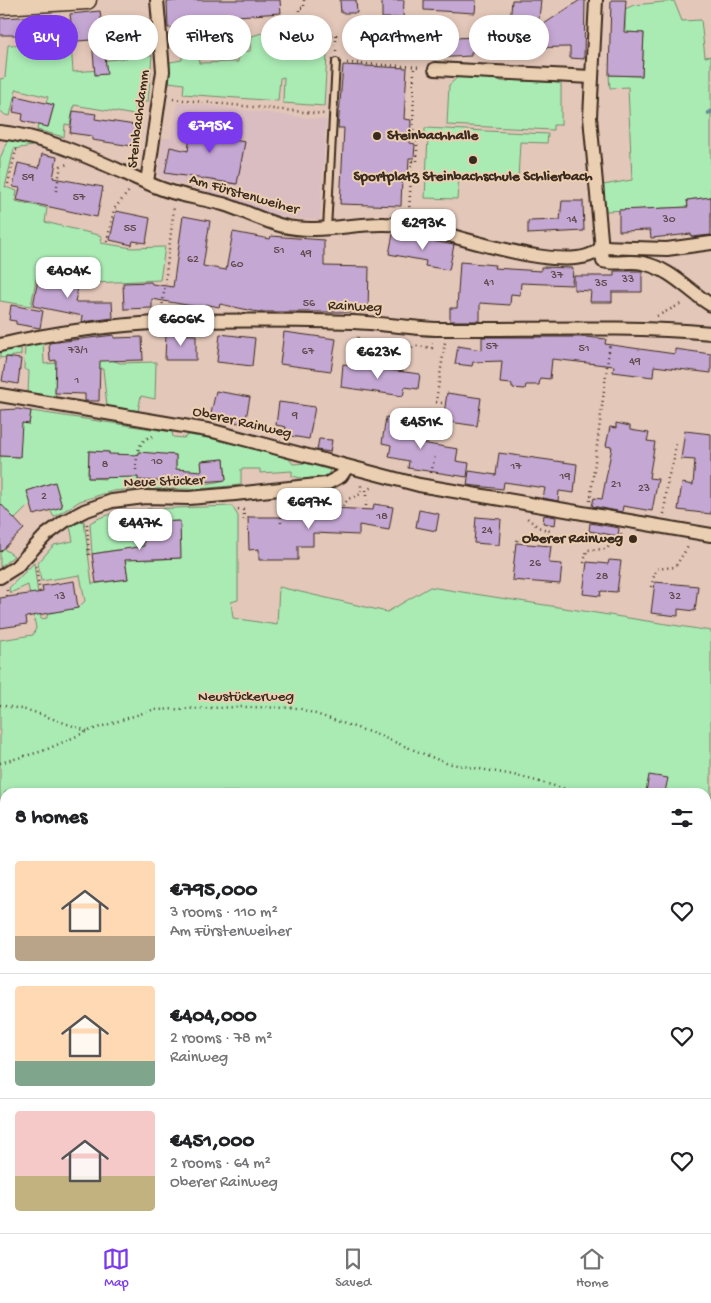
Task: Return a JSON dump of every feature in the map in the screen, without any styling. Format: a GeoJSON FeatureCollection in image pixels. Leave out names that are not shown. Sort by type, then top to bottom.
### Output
{"type":"FeatureCollection","features":[{"type":"Feature","properties":{"kind":"main road"},"geometry":{"type":"LineString","coordinates":[[0,5],[87,0]]}},
{"type":"Feature","properties":{"kind":"street","name":"Steinbachdamm"},"geometry":{"type":"LineString","coordinates":[[141,180],[159,98],[162,71],[157,0]]}},
{"type":"Feature","properties":{"kind":"street"},"geometry":{"type":"LineString","coordinates":[[596,0],[590,130],[603,261],[640,262],[658,268],[682,280],[711,305]]}},
{"type":"Feature","properties":{"kind":"street"},"geometry":{"type":"LineString","coordinates":[[429,68],[592,77]]}},
{"type":"Feature","properties":{"kind":"street","name":"Am Fürstenweiher"},"geometry":{"type":"LineString","coordinates":[[0,132],[32,138],[77,153],[173,192],[234,208],[284,226],[312,230],[385,224],[408,226],[524,254],[586,258],[595,254],[601,247],[667,248],[711,242]]}},
{"type":"Feature","properties":{"kind":"street","name":"Rainweg"},"geometry":{"type":"LineString","coordinates":[[0,345],[42,335],[184,320],[368,323],[436,329],[633,327],[711,333]]}},
{"type":"Feature","properties":{"kind":"street","name":"Oberer Rainweg"},"geometry":{"type":"LineString","coordinates":[[0,395],[242,437],[364,472],[428,486],[708,535]]}},
{"type":"Feature","properties":{"kind":"street","name":"Neue Stücker"},"geometry":{"type":"LineString","coordinates":[[0,578],[16,567],[37,544],[65,521],[97,506],[135,497],[221,496],[326,484],[341,476],[348,467]]}},
{"type":"Feature","properties":{"kind":"lane"},"geometry":{"type":"LineString","coordinates":[[328,228],[336,62]]}},
{"type":"Feature","properties":{"kind":"path"},"geometry":{"type":"LineString","coordinates":[[304,0],[304,8],[298,8],[299,21],[304,21],[304,33],[336,35],[336,62],[429,68]]}},
{"type":"Feature","properties":{"kind":"path"},"geometry":{"type":"LineString","coordinates":[[408,226],[412,160],[417,161],[417,141],[413,141],[414,66]]}},
{"type":"Feature","properties":{"kind":"path"},"geometry":{"type":"LineString","coordinates":[[159,98],[333,115]]}},
{"type":"Feature","properties":{"kind":"path"},"geometry":{"type":"LineString","coordinates":[[8,184],[16,150],[24,149]]}},
{"type":"Feature","properties":{"kind":"path"},"geometry":{"type":"LineString","coordinates":[[56,191],[61,166],[74,162],[77,153]]}},
{"type":"Feature","properties":{"kind":"path"},"geometry":{"type":"LineString","coordinates":[[107,242],[114,209],[141,180]]}},
{"type":"Feature","properties":{"kind":"path"},"geometry":{"type":"LineString","coordinates":[[161,316],[175,202]]}},
{"type":"Feature","properties":{"kind":"path"},"geometry":{"type":"LineString","coordinates":[[657,316],[689,299]]}},
{"type":"Feature","properties":{"kind":"path"},"geometry":{"type":"LineString","coordinates":[[368,323],[365,333],[356,338],[355,343],[372,355],[373,371]]}},
{"type":"Feature","properties":{"kind":"path"},"geometry":{"type":"LineString","coordinates":[[378,370],[378,361],[382,358],[417,346],[432,348],[433,339]]}},
{"type":"Feature","properties":{"kind":"path"},"geometry":{"type":"LineString","coordinates":[[442,403],[436,402],[446,341]]}},
{"type":"Feature","properties":{"kind":"path"},"geometry":{"type":"LineString","coordinates":[[589,507],[610,342]]}},
{"type":"Feature","properties":{"kind":"path"},"geometry":{"type":"LineString","coordinates":[[136,470],[140,444],[146,437],[174,435],[181,426]]}},
{"type":"Feature","properties":{"kind":"path"},"geometry":{"type":"LineString","coordinates":[[664,521],[668,478],[674,459],[676,443]]}},
{"type":"Feature","properties":{"kind":"path"},"geometry":{"type":"LineString","coordinates":[[428,486],[435,456]]}},
{"type":"Feature","properties":{"kind":"path"},"geometry":{"type":"LineString","coordinates":[[343,506],[348,499],[361,494],[364,472]]}},
{"type":"Feature","properties":{"kind":"path"},"geometry":{"type":"LineString","coordinates":[[366,506],[366,490],[376,487],[379,475]]}},
{"type":"Feature","properties":{"kind":"path"},"geometry":{"type":"LineString","coordinates":[[517,541],[518,539],[548,538],[550,531],[538,528],[523,515],[519,510],[519,503]]}},
{"type":"Feature","properties":{"kind":"path"},"geometry":{"type":"LineString","coordinates":[[89,558],[87,520],[96,516],[97,506]]}},
{"type":"Feature","properties":{"kind":"path"},"geometry":{"type":"LineString","coordinates":[[584,563],[587,550],[607,548],[615,537],[620,537],[623,530],[617,529],[618,520]]}},
{"type":"Feature","properties":{"kind":"path"},"geometry":{"type":"LineString","coordinates":[[651,587],[656,569],[675,567],[690,542],[701,543],[708,535]]}},
{"type":"Feature","properties":{"kind":"path"},"geometry":{"type":"LineString","coordinates":[[37,544],[45,552],[36,561],[40,594]]}},
{"type":"Feature","properties":{"kind":"path"},"geometry":{"type":"LineString","coordinates":[[0,705],[32,711],[88,731]]}},
{"type":"Feature","properties":{"kind":"path","name":"Neustückerweg"},"geometry":{"type":"LineString","coordinates":[[0,763],[43,751],[88,731],[152,710],[240,707],[298,708],[375,734],[446,763],[514,775],[563,788]]}},
{"type":"Feature","properties":{"kind":"shaded area"},"geometry":{"type":"Polygon","coordinates":[[[178,102],[326,120],[320,220],[290,218],[265,213],[229,198],[162,179],[158,174],[162,138],[171,138],[178,102]]]}},
{"type":"Feature","properties":{"kind":"green space"},"geometry":{"type":"Polygon","coordinates":[[[674,1],[682,21],[701,20],[705,57],[711,56],[711,197],[687,200],[688,207],[606,211],[603,185],[632,180],[628,87],[610,88],[609,75],[642,76],[644,33],[625,32],[625,9],[634,5],[674,1]]]}},
{"type":"Feature","properties":{"kind":"green space"},"geometry":{"type":"Polygon","coordinates":[[[261,33],[261,60],[327,60],[324,106],[283,103],[284,77],[280,78],[278,101],[183,94],[184,84],[169,82],[170,62],[199,60],[199,63],[251,60],[252,36],[261,33]]]}},
{"type":"Feature","properties":{"kind":"green space"},"geometry":{"type":"Polygon","coordinates":[[[8,45],[15,45],[15,60],[72,60],[73,72],[100,70],[100,61],[152,60],[148,102],[137,101],[135,115],[74,105],[70,125],[65,124],[64,137],[37,130],[38,125],[48,127],[54,105],[46,103],[48,97],[16,89],[10,116],[5,115],[0,110],[0,79],[5,78],[8,45]]]}},
{"type":"Feature","properties":{"kind":"green space"},"geometry":{"type":"Polygon","coordinates":[[[458,77],[500,79],[500,81],[508,82],[508,80],[561,83],[561,125],[553,125],[553,130],[447,125],[449,85],[458,77]]]}},
{"type":"Feature","properties":{"kind":"green space","name":"Sportplatz Steinbachschule Schlierbach"},"geometry":{"type":"Polygon","coordinates":[[[425,128],[548,134],[547,143],[520,142],[518,179],[459,176],[457,199],[425,198],[428,138],[425,137],[425,128]]]}},
{"type":"Feature","properties":{"kind":"green space"},"geometry":{"type":"Polygon","coordinates":[[[8,139],[32,146],[14,149],[5,187],[17,191],[15,201],[47,208],[45,222],[102,236],[101,243],[132,248],[165,247],[160,280],[93,283],[37,274],[31,306],[0,301],[0,159],[8,139]]]}},
{"type":"Feature","properties":{"kind":"green space"},"geometry":{"type":"Polygon","coordinates":[[[43,342],[44,364],[109,359],[120,363],[156,362],[155,399],[141,396],[138,411],[107,406],[103,369],[56,368],[55,397],[28,394],[29,371],[24,369],[25,345],[43,342]]]}},
{"type":"Feature","properties":{"kind":"green space"},"geometry":{"type":"Polygon","coordinates":[[[21,346],[21,355],[0,358],[0,350],[21,346]]]}},
{"type":"Feature","properties":{"kind":"green space"},"geometry":{"type":"Polygon","coordinates":[[[31,411],[172,432],[173,437],[184,438],[188,435],[235,442],[289,459],[293,464],[306,463],[330,470],[328,476],[305,479],[292,476],[292,471],[260,473],[260,469],[241,469],[241,485],[199,489],[113,491],[80,501],[54,517],[50,510],[62,506],[54,482],[27,491],[31,503],[15,519],[0,512],[0,456],[20,457],[18,422],[29,424],[31,411]],[[89,451],[88,478],[106,479],[109,452],[89,451]],[[139,453],[138,480],[182,482],[176,469],[176,455],[139,453]],[[224,459],[201,461],[207,484],[226,480],[224,459]]]}},
{"type":"Feature","properties":{"kind":"green space"},"geometry":{"type":"Polygon","coordinates":[[[232,506],[238,516],[238,600],[231,602],[233,618],[277,625],[279,587],[387,612],[430,587],[711,631],[711,788],[0,788],[0,640],[33,635],[36,628],[28,585],[10,593],[9,588],[34,563],[41,619],[47,618],[47,613],[78,608],[85,601],[80,575],[41,581],[38,563],[54,545],[73,541],[70,526],[84,521],[92,584],[128,579],[124,549],[92,554],[90,523],[102,517],[115,514],[128,512],[142,513],[145,560],[180,558],[179,521],[147,522],[147,509],[232,506]]]}},
{"type":"Feature","properties":{"kind":"green space"},"geometry":{"type":"Polygon","coordinates":[[[0,546],[14,556],[0,567],[0,546]]]}},
{"type":"Feature","properties":{"kind":"building"},"geometry":{"type":"Polygon","coordinates":[[[182,0],[280,0],[281,13],[251,15],[168,15],[168,28],[167,2],[182,0]]]}},
{"type":"Feature","properties":{"kind":"building"},"geometry":{"type":"Polygon","coordinates":[[[340,0],[356,0],[357,13],[341,13],[340,0]]]}},
{"type":"Feature","properties":{"kind":"building"},"geometry":{"type":"Polygon","coordinates":[[[382,0],[404,0],[403,15],[382,15],[382,0]]]}},
{"type":"Feature","properties":{"kind":"building"},"geometry":{"type":"Polygon","coordinates":[[[424,0],[476,0],[475,13],[424,10],[424,0]]]}},
{"type":"Feature","properties":{"kind":"building"},"geometry":{"type":"Polygon","coordinates":[[[512,0],[541,0],[539,15],[511,15],[512,0]]]}},
{"type":"Feature","properties":{"kind":"building"},"geometry":{"type":"Polygon","coordinates":[[[580,0],[585,0],[584,59],[570,58],[570,47],[549,47],[549,21],[580,0]]]}},
{"type":"Feature","properties":{"kind":"building"},"geometry":{"type":"Polygon","coordinates":[[[611,0],[626,0],[624,32],[644,33],[642,76],[609,75],[611,0]]]}},
{"type":"Feature","properties":{"kind":"building"},"geometry":{"type":"Polygon","coordinates":[[[100,11],[101,15],[88,15],[88,40],[78,41],[78,15],[70,14],[100,11]]]}},
{"type":"Feature","properties":{"kind":"building"},"geometry":{"type":"Polygon","coordinates":[[[15,17],[15,35],[0,35],[0,18],[15,17]]]}},
{"type":"Feature","properties":{"kind":"building"},"geometry":{"type":"Polygon","coordinates":[[[469,37],[469,56],[459,57],[459,38],[469,37]]]}},
{"type":"Feature","properties":{"kind":"building"},"geometry":{"type":"Polygon","coordinates":[[[94,60],[105,60],[107,74],[95,75],[94,60]]]}},
{"type":"Feature","properties":{"kind":"building","name":"Steinbachhalle"},"geometry":{"type":"Polygon","coordinates":[[[343,65],[407,68],[404,119],[411,120],[410,143],[415,144],[414,158],[409,158],[408,178],[402,178],[401,206],[340,204],[344,128],[338,128],[343,65]]]}},
{"type":"Feature","properties":{"kind":"building"},"geometry":{"type":"Polygon","coordinates":[[[16,96],[54,105],[48,127],[22,121],[23,114],[13,112],[16,96]]]}},
{"type":"Feature","properties":{"kind":"building"},"geometry":{"type":"Polygon","coordinates":[[[73,111],[96,114],[95,119],[135,125],[132,146],[92,140],[92,136],[70,133],[73,111]]]}},
{"type":"Feature","properties":{"kind":"building"},"geometry":{"type":"Polygon","coordinates":[[[210,115],[238,120],[234,140],[245,142],[237,184],[165,173],[170,147],[188,151],[190,136],[206,139],[210,115]]]}},
{"type":"Feature","properties":{"kind":"building"},"geometry":{"type":"Polygon","coordinates":[[[42,154],[57,157],[53,178],[103,187],[97,217],[17,200],[20,188],[13,187],[18,163],[39,168],[42,154]]]}},
{"type":"Feature","properties":{"kind":"building"},"geometry":{"type":"Polygon","coordinates":[[[711,197],[711,235],[692,237],[691,234],[651,238],[650,230],[619,231],[619,210],[688,207],[687,200],[711,197]]]}},
{"type":"Feature","properties":{"kind":"building"},"geometry":{"type":"Polygon","coordinates":[[[562,201],[583,201],[584,231],[528,234],[528,221],[560,220],[562,201]]]}},
{"type":"Feature","properties":{"kind":"building"},"geometry":{"type":"Polygon","coordinates":[[[116,211],[150,218],[146,243],[133,241],[132,245],[110,240],[116,211]]]}},
{"type":"Feature","properties":{"kind":"building"},"geometry":{"type":"Polygon","coordinates":[[[183,216],[210,221],[203,266],[226,270],[233,232],[270,239],[271,236],[324,240],[324,266],[369,267],[368,312],[258,312],[220,304],[219,307],[205,304],[204,308],[152,299],[152,308],[124,309],[123,283],[151,282],[152,284],[173,287],[183,216]]]}},
{"type":"Feature","properties":{"kind":"building"},"geometry":{"type":"Polygon","coordinates":[[[393,234],[454,245],[449,270],[425,266],[426,261],[389,254],[393,234]]]}},
{"type":"Feature","properties":{"kind":"building"},"geometry":{"type":"Polygon","coordinates":[[[460,262],[495,265],[494,268],[541,271],[541,267],[573,268],[572,285],[521,283],[520,295],[511,294],[510,305],[480,303],[480,321],[450,321],[450,308],[457,308],[460,262]]]}},
{"type":"Feature","properties":{"kind":"building"},"geometry":{"type":"Polygon","coordinates":[[[614,271],[642,271],[642,292],[612,292],[612,302],[590,302],[591,291],[574,290],[574,276],[614,276],[614,271]]]}},
{"type":"Feature","properties":{"kind":"building"},"geometry":{"type":"Polygon","coordinates":[[[39,274],[79,282],[75,302],[112,302],[113,318],[82,322],[83,316],[33,306],[39,274]]]}},
{"type":"Feature","properties":{"kind":"building"},"geometry":{"type":"Polygon","coordinates":[[[11,305],[43,311],[40,328],[16,324],[16,321],[9,320],[11,305]]]}},
{"type":"Feature","properties":{"kind":"building"},"geometry":{"type":"Polygon","coordinates":[[[284,332],[336,339],[331,371],[280,364],[284,332]]]}},
{"type":"Feature","properties":{"kind":"building"},"geometry":{"type":"Polygon","coordinates":[[[166,334],[196,335],[196,360],[165,360],[166,334]]]}},
{"type":"Feature","properties":{"kind":"building"},"geometry":{"type":"Polygon","coordinates":[[[220,334],[255,338],[252,366],[217,362],[220,334]]]}},
{"type":"Feature","properties":{"kind":"building"},"geometry":{"type":"Polygon","coordinates":[[[114,335],[114,338],[142,337],[143,360],[100,361],[99,401],[85,401],[85,394],[55,393],[56,360],[50,361],[49,343],[114,335]]]}},
{"type":"Feature","properties":{"kind":"building"},"geometry":{"type":"Polygon","coordinates":[[[482,337],[586,337],[606,339],[605,344],[675,354],[675,349],[711,354],[711,373],[654,366],[653,377],[613,372],[614,366],[552,359],[550,379],[540,378],[539,385],[526,385],[525,389],[512,388],[512,384],[500,383],[502,361],[473,362],[472,366],[455,364],[458,346],[482,350],[482,337]]]}},
{"type":"Feature","properties":{"kind":"building"},"geometry":{"type":"Polygon","coordinates":[[[6,357],[21,359],[18,384],[2,381],[6,357]]]}},
{"type":"Feature","properties":{"kind":"building"},"geometry":{"type":"Polygon","coordinates":[[[343,364],[420,374],[418,389],[405,387],[403,396],[341,387],[343,364]]]}},
{"type":"Feature","properties":{"kind":"building"},"geometry":{"type":"Polygon","coordinates":[[[216,391],[250,397],[245,424],[210,418],[216,391]]]}},
{"type":"Feature","properties":{"kind":"building"},"geometry":{"type":"Polygon","coordinates":[[[447,393],[481,398],[477,426],[443,421],[447,393]]]}},
{"type":"Feature","properties":{"kind":"building"},"geometry":{"type":"Polygon","coordinates":[[[279,402],[315,407],[309,439],[285,435],[286,427],[276,425],[279,402]]]}},
{"type":"Feature","properties":{"kind":"building"},"geometry":{"type":"Polygon","coordinates":[[[18,409],[31,411],[29,424],[22,423],[20,457],[0,456],[0,410],[18,409]]]}},
{"type":"Feature","properties":{"kind":"building"},"geometry":{"type":"Polygon","coordinates":[[[386,417],[418,423],[415,442],[458,449],[456,461],[469,463],[467,477],[408,468],[409,461],[389,457],[391,445],[382,443],[386,417]]]}},
{"type":"Feature","properties":{"kind":"building"},"geometry":{"type":"Polygon","coordinates":[[[616,423],[630,426],[630,430],[649,433],[647,441],[655,442],[649,478],[658,479],[652,511],[623,506],[622,512],[592,506],[594,498],[602,499],[612,447],[606,446],[610,427],[616,428],[616,423]]]}},
{"type":"Feature","properties":{"kind":"building"},"geometry":{"type":"Polygon","coordinates":[[[685,431],[711,434],[711,514],[678,510],[682,483],[693,485],[695,460],[681,459],[685,431]]]}},
{"type":"Feature","properties":{"kind":"building"},"geometry":{"type":"Polygon","coordinates":[[[319,439],[332,440],[330,452],[317,450],[319,439]]]}},
{"type":"Feature","properties":{"kind":"building"},"geometry":{"type":"Polygon","coordinates":[[[89,451],[109,452],[109,454],[139,455],[139,452],[176,455],[176,469],[202,471],[201,461],[224,459],[226,480],[191,483],[138,480],[138,477],[88,478],[89,451]]]}},
{"type":"Feature","properties":{"kind":"building"},"geometry":{"type":"Polygon","coordinates":[[[499,453],[577,464],[574,493],[559,491],[558,501],[543,498],[545,488],[504,482],[503,489],[467,485],[469,471],[496,475],[499,453]]]}},
{"type":"Feature","properties":{"kind":"building"},"geometry":{"type":"Polygon","coordinates":[[[55,482],[62,507],[34,515],[27,491],[55,482]]]}},
{"type":"Feature","properties":{"kind":"building"},"geometry":{"type":"Polygon","coordinates":[[[0,503],[24,529],[0,552],[0,503]]]}},
{"type":"Feature","properties":{"kind":"building"},"geometry":{"type":"Polygon","coordinates":[[[374,504],[393,507],[389,530],[359,525],[359,535],[313,533],[313,546],[298,546],[298,560],[259,560],[259,549],[249,550],[248,517],[333,517],[333,508],[373,510],[374,504]]]}},
{"type":"Feature","properties":{"kind":"building"},"geometry":{"type":"Polygon","coordinates":[[[419,510],[439,514],[436,531],[416,527],[419,510]]]}},
{"type":"Feature","properties":{"kind":"building"},"geometry":{"type":"Polygon","coordinates":[[[544,515],[556,517],[555,525],[543,523],[544,515]]]}},
{"type":"Feature","properties":{"kind":"building"},"geometry":{"type":"Polygon","coordinates":[[[476,517],[501,519],[499,545],[474,543],[476,517]]]}},
{"type":"Feature","properties":{"kind":"building"},"geometry":{"type":"Polygon","coordinates":[[[180,521],[181,558],[125,560],[128,579],[96,583],[92,554],[144,546],[143,523],[180,521]]]}},
{"type":"Feature","properties":{"kind":"building"},"geometry":{"type":"Polygon","coordinates":[[[590,523],[619,528],[618,536],[589,531],[590,523]]]}},
{"type":"Feature","properties":{"kind":"building"},"geometry":{"type":"Polygon","coordinates":[[[516,543],[551,546],[549,563],[562,564],[560,584],[512,580],[516,543]]]}},
{"type":"Feature","properties":{"kind":"building"},"geometry":{"type":"Polygon","coordinates":[[[609,560],[621,561],[617,592],[601,591],[600,596],[583,594],[587,562],[608,564],[609,560]]]}},
{"type":"Feature","properties":{"kind":"building"},"geometry":{"type":"Polygon","coordinates":[[[74,581],[78,608],[26,617],[27,624],[0,628],[0,598],[43,592],[42,586],[74,581]]]}},
{"type":"Feature","properties":{"kind":"building"},"geometry":{"type":"Polygon","coordinates":[[[655,582],[698,586],[695,611],[678,609],[678,616],[651,613],[655,582]]]}},
{"type":"Feature","properties":{"kind":"building"},"geometry":{"type":"Polygon","coordinates":[[[649,775],[668,778],[666,788],[647,788],[649,775]]]}},
{"type":"Feature","properties":{"kind":"place","name":"Steinbachhalle"},"geometry":{"type":"Point","coordinates":[377,136]}},
{"type":"Feature","properties":{"kind":"place","name":"Sportplatz Steinbachschule Schlierbach"},"geometry":{"type":"Point","coordinates":[473,160]}},
{"type":"Feature","properties":{"kind":"place","name":"Oberer Rainweg"},"geometry":{"type":"Point","coordinates":[633,539]}}]}
